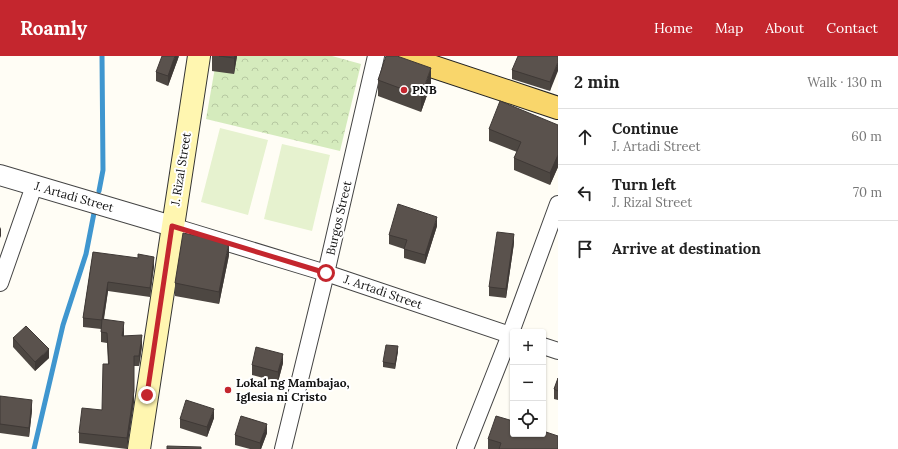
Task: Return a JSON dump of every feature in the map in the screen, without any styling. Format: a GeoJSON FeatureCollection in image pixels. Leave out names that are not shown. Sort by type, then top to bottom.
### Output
{"type":"FeatureCollection","features":[{"type":"Feature","properties":{"kind":"main road","name":"J. Rizal Street"},"geometry":{"type":"LineString","coordinates":[[139,449],[199,56]]}},
{"type":"Feature","properties":{"kind":"main road"},"geometry":{"type":"LineString","coordinates":[[401,56],[558,108]]}},
{"type":"Feature","properties":{"kind":"street","name":"Burgos Street"},"geometry":{"type":"LineString","coordinates":[[282,449],[326,273],[376,56]]}},
{"type":"Feature","properties":{"kind":"street","name":"J. Artadi Street"},"geometry":{"type":"LineString","coordinates":[[0,175],[326,273],[510,336]]}},
{"type":"Feature","properties":{"kind":"street"},"geometry":{"type":"LineString","coordinates":[[0,283],[34,186]]}},
{"type":"Feature","properties":{"kind":"street"},"geometry":{"type":"LineString","coordinates":[[513,329],[558,204]]}},
{"type":"Feature","properties":{"kind":"street"},"geometry":{"type":"LineString","coordinates":[[465,449],[510,338]]}},
{"type":"Feature","properties":{"kind":"street"},"geometry":{"type":"LineString","coordinates":[[546,347],[558,351]]}},
{"type":"Feature","properties":{"kind":"green space"},"geometry":{"type":"Polygon","coordinates":[[[217,56],[332,56],[361,64],[340,151],[206,119],[217,56]]]}},
{"type":"Feature","properties":{"kind":"green space"},"geometry":{"type":"Polygon","coordinates":[[[220,128],[268,140],[248,215],[201,202],[220,128]]]}},
{"type":"Feature","properties":{"kind":"green space"},"geometry":{"type":"Polygon","coordinates":[[[282,144],[330,155],[312,231],[264,219],[282,144]]]}},
{"type":"Feature","properties":{"kind":"building"},"geometry":{"type":"Polygon","coordinates":[[[162,56],[175,56],[168,76],[156,72],[162,56]]]}},
{"type":"Feature","properties":{"kind":"building"},"geometry":{"type":"Polygon","coordinates":[[[219,56],[235,56],[234,58],[219,56]]]}},
{"type":"Feature","properties":{"kind":"building"},"geometry":{"type":"Polygon","coordinates":[[[386,56],[397,56],[431,68],[421,96],[378,80],[386,56]]]}},
{"type":"Feature","properties":{"kind":"building"},"geometry":{"type":"Polygon","coordinates":[[[518,56],[558,56],[558,62],[550,82],[512,70],[518,56]]]}},
{"type":"Feature","properties":{"kind":"building"},"geometry":{"type":"Polygon","coordinates":[[[500,101],[558,125],[558,155],[550,173],[514,158],[521,142],[489,129],[500,101]]]}},
{"type":"Feature","properties":{"kind":"building"},"geometry":{"type":"Polygon","coordinates":[[[398,204],[437,217],[425,255],[404,249],[407,240],[389,235],[398,204]]]}},
{"type":"Feature","properties":{"kind":"building"},"geometry":{"type":"Polygon","coordinates":[[[497,232],[514,234],[506,289],[489,287],[497,232]]]}},
{"type":"Feature","properties":{"kind":"building"},"geometry":{"type":"Polygon","coordinates":[[[183,233],[229,242],[219,292],[175,283],[183,233]]]}},
{"type":"Feature","properties":{"kind":"building"},"geometry":{"type":"Polygon","coordinates":[[[93,252],[138,258],[138,254],[154,257],[150,288],[108,282],[102,320],[83,318],[93,252]]]}},
{"type":"Feature","properties":{"kind":"building"},"geometry":{"type":"Polygon","coordinates":[[[102,319],[124,322],[122,336],[142,335],[139,356],[134,356],[134,391],[127,438],[79,433],[82,408],[102,410],[103,364],[109,364],[107,333],[101,332],[102,319]]]}},
{"type":"Feature","properties":{"kind":"building"},"geometry":{"type":"Polygon","coordinates":[[[26,326],[49,349],[35,362],[13,338],[26,326]]]}},
{"type":"Feature","properties":{"kind":"building"},"geometry":{"type":"Polygon","coordinates":[[[386,345],[398,346],[395,364],[383,362],[386,345]]]}},
{"type":"Feature","properties":{"kind":"building"},"geometry":{"type":"Polygon","coordinates":[[[256,347],[283,354],[278,372],[252,365],[256,347]]]}},
{"type":"Feature","properties":{"kind":"building"},"geometry":{"type":"Polygon","coordinates":[[[558,378],[558,391],[554,389],[558,378]]]}},
{"type":"Feature","properties":{"kind":"building"},"geometry":{"type":"Polygon","coordinates":[[[0,396],[32,400],[29,428],[0,424],[0,396]]]}},
{"type":"Feature","properties":{"kind":"building"},"geometry":{"type":"Polygon","coordinates":[[[186,400],[214,409],[207,427],[180,419],[186,400]]]}},
{"type":"Feature","properties":{"kind":"building"},"geometry":{"type":"Polygon","coordinates":[[[241,416],[267,424],[260,443],[235,435],[241,416]]]}},
{"type":"Feature","properties":{"kind":"building"},"geometry":{"type":"Polygon","coordinates":[[[496,416],[510,420],[510,437],[546,437],[546,432],[558,436],[558,449],[499,449],[501,443],[488,439],[496,416]]]}},
{"type":"Feature","properties":{"kind":"building"},"geometry":{"type":"Polygon","coordinates":[[[167,446],[201,447],[201,449],[167,449],[167,446]]]}},
{"type":"Feature","properties":{"kind":"waterway"},"geometry":{"type":"LineString","coordinates":[[99,191],[103,170],[102,56]]}},
{"type":"Feature","properties":{"kind":"waterway"},"geometry":{"type":"LineString","coordinates":[[34,449],[63,325],[86,254],[94,213]]}},
{"type":"Feature","properties":{"kind":"place","name":"PNB"},"geometry":{"type":"Point","coordinates":[404,90]}},
{"type":"Feature","properties":{"kind":"place","name":"Lokal ng Mambajao, Iglesia ni Cristo"},"geometry":{"type":"Point","coordinates":[228,390]}},
{"type":"Feature","properties":{"kind":"route"},"geometry":{"type":"LineString","coordinates":[[147,395],[172,226],[326,273]]}}]}
